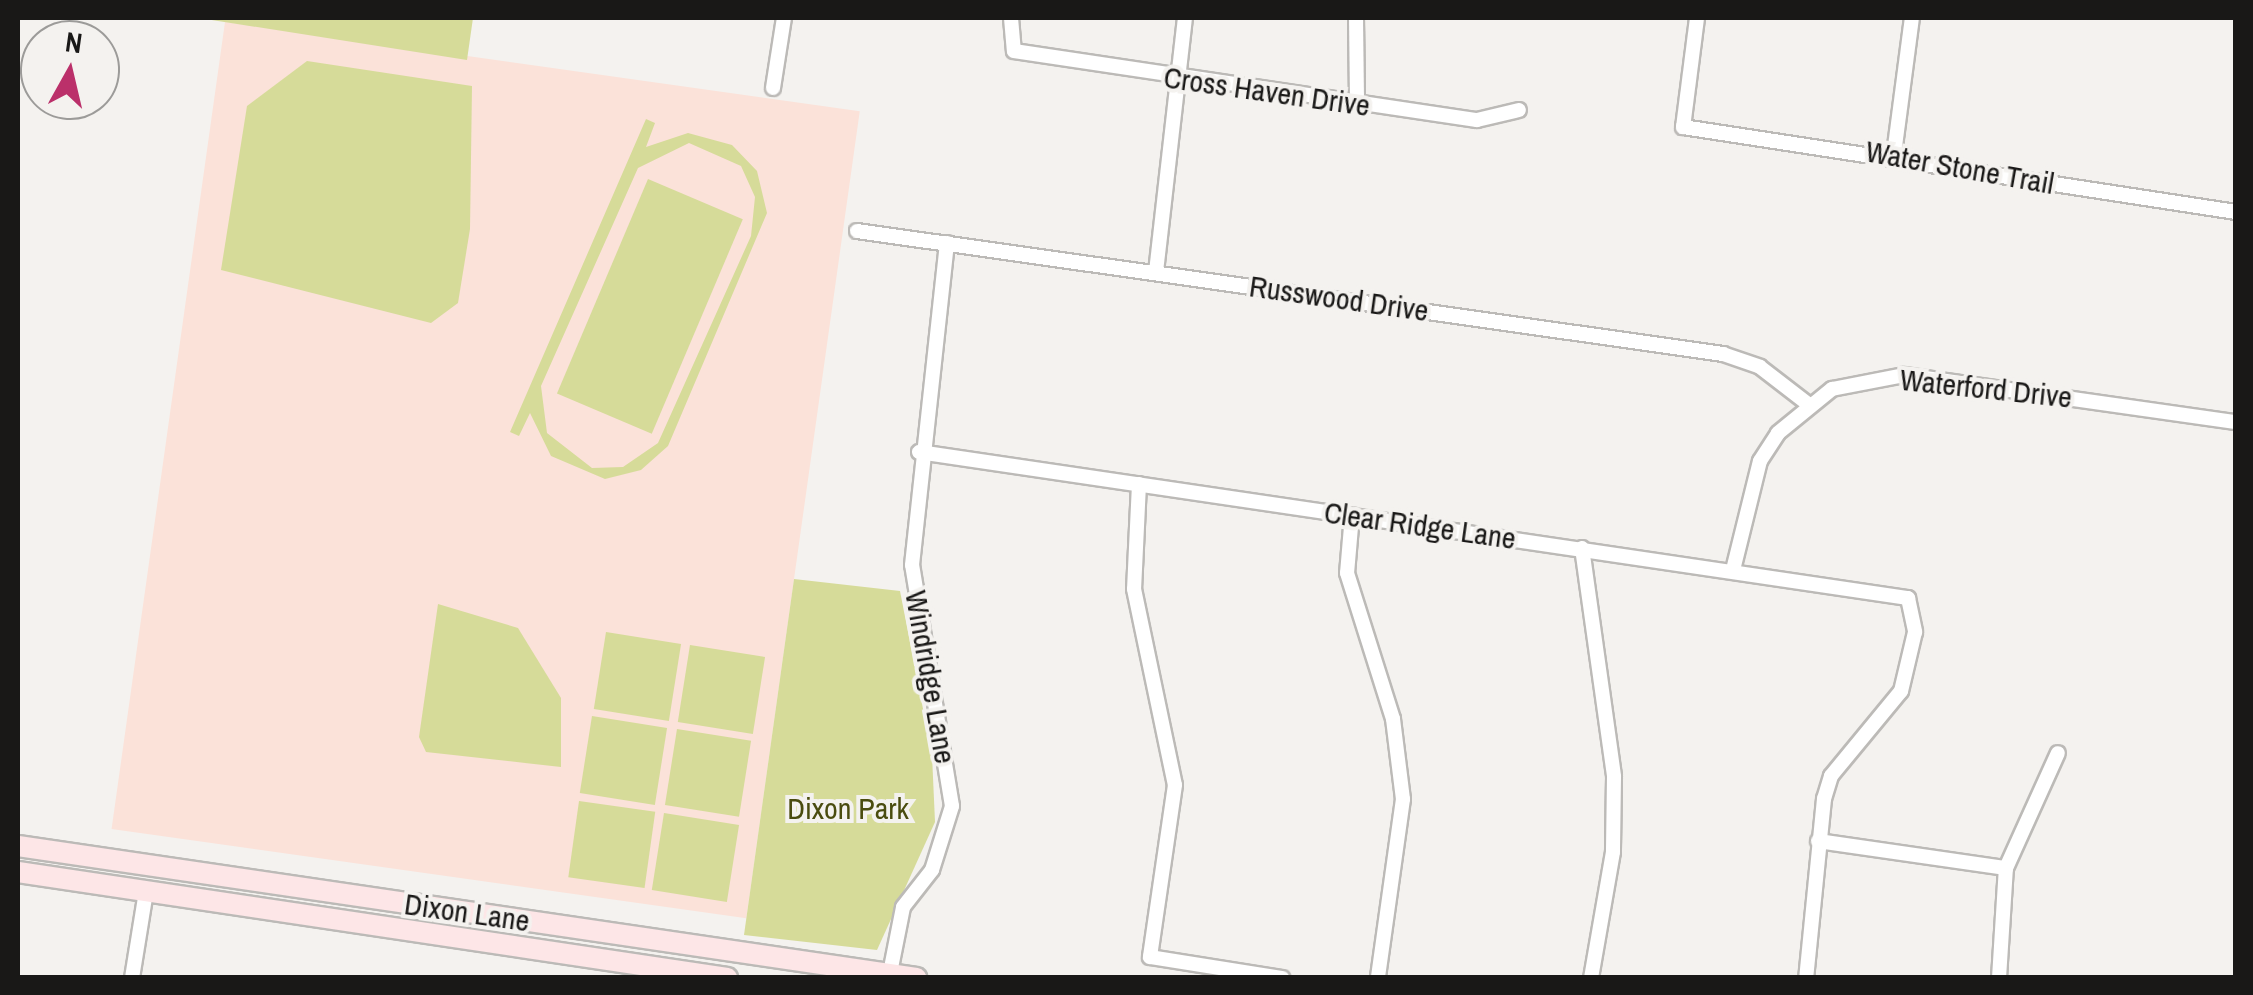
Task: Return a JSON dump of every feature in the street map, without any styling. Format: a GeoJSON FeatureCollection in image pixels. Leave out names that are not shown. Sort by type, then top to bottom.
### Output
{"type":"FeatureCollection","features":[{"type":"Feature","properties":{"kind":"main road","name":"Dixon Lane"},"geometry":{"type":"LineString","coordinates":[[18,846],[916,978]]}},
{"type":"Feature","properties":{"kind":"main road","name":"Dixon Lane"},"geometry":{"type":"LineString","coordinates":[[18,872],[727,978]]}},
{"type":"Feature","properties":{"kind":"street"},"geometry":{"type":"LineString","coordinates":[[772,88],[784,18]]}},
{"type":"Feature","properties":{"kind":"street","name":"Cross Haven Drive"},"geometry":{"type":"LineString","coordinates":[[1011,18],[1014,51],[1477,120],[1518,110]]}},
{"type":"Feature","properties":{"kind":"street"},"geometry":{"type":"LineString","coordinates":[[1156,272],[1183,79],[1185,18]]}},
{"type":"Feature","properties":{"kind":"street"},"geometry":{"type":"LineString","coordinates":[[1356,18],[1357,105]]}},
{"type":"Feature","properties":{"kind":"street","name":"Water Stone Trail"},"geometry":{"type":"LineString","coordinates":[[1696,18],[1683,127],[1894,154],[2236,212]]}},
{"type":"Feature","properties":{"kind":"street"},"geometry":{"type":"LineString","coordinates":[[1894,154],[1912,18]]}},
{"type":"Feature","properties":{"kind":"street","name":"Russwood Drive"},"geometry":{"type":"LineString","coordinates":[[856,231],[1723,354],[1760,367],[1808,404]]}},
{"type":"Feature","properties":{"kind":"street","name":"Windridge Lane"},"geometry":{"type":"LineString","coordinates":[[888,975],[903,907],[932,870],[952,806],[915,618],[919,452],[948,243]]}},
{"type":"Feature","properties":{"kind":"street","name":"Waterford Drive"},"geometry":{"type":"LineString","coordinates":[[1733,570],[1760,461],[1808,404],[1832,388],[1904,375],[2236,422]]}},
{"type":"Feature","properties":{"kind":"street","name":"Clear Ridge Lane"},"geometry":{"type":"LineString","coordinates":[[919,452],[1901,594],[1917,606],[1901,692],[1831,776],[1818,841]]}},
{"type":"Feature","properties":{"kind":"street"},"geometry":{"type":"LineString","coordinates":[[1139,484],[1134,589],[1175,785],[1150,956],[1282,978]]}},
{"type":"Feature","properties":{"kind":"street"},"geometry":{"type":"LineString","coordinates":[[1352,515],[1346,573],[1393,719],[1403,799],[1378,978]]}},
{"type":"Feature","properties":{"kind":"street"},"geometry":{"type":"LineString","coordinates":[[1582,548],[1614,778],[1613,852],[1590,978]]}},
{"type":"Feature","properties":{"kind":"street"},"geometry":{"type":"LineString","coordinates":[[1998,978],[2006,868],[2058,752]]}},
{"type":"Feature","properties":{"kind":"street"},"geometry":{"type":"LineString","coordinates":[[1806,978],[1818,841],[2006,868]]}},
{"type":"Feature","properties":{"kind":"street"},"geometry":{"type":"LineString","coordinates":[[132,978],[146,892]]}},
{"type":"Feature","properties":{"kind":"shaded area"},"geometry":{"type":"Polygon","coordinates":[[[225,22],[860,111],[746,918],[112,829],[225,22]]]}},
{"type":"Feature","properties":{"kind":"green space"},"geometry":{"type":"Polygon","coordinates":[[[199,18],[473,18],[467,60],[199,18]]]}},
{"type":"Feature","properties":{"kind":"green space"},"geometry":{"type":"Polygon","coordinates":[[[307,61],[472,86],[470,229],[458,303],[431,323],[221,270],[247,106],[307,61]]]}},
{"type":"Feature","properties":{"kind":"green space"},"geometry":{"type":"Polygon","coordinates":[[[646,119],[655,123],[646,147],[688,133],[732,145],[757,171],[767,213],[668,446],[641,470],[605,479],[551,456],[530,413],[519,436],[510,432],[646,119]],[[689,143],[638,168],[541,386],[547,433],[592,468],[623,467],[658,443],[751,236],[755,197],[741,166],[689,143]]]}},
{"type":"Feature","properties":{"kind":"green space"},"geometry":{"type":"Polygon","coordinates":[[[648,179],[743,219],[652,434],[557,393],[648,179]]]}},
{"type":"Feature","properties":{"kind":"green space","name":"Dixon Park"},"geometry":{"type":"Polygon","coordinates":[[[794,579],[900,591],[932,755],[935,822],[877,950],[744,935],[794,579]]]}},
{"type":"Feature","properties":{"kind":"green space"},"geometry":{"type":"Polygon","coordinates":[[[438,604],[518,628],[561,698],[561,767],[426,752],[419,737],[438,604]]]}},
{"type":"Feature","properties":{"kind":"green space"},"geometry":{"type":"Polygon","coordinates":[[[606,632],[681,644],[669,721],[594,709],[606,632]]]}},
{"type":"Feature","properties":{"kind":"green space"},"geometry":{"type":"Polygon","coordinates":[[[690,645],[765,657],[753,734],[678,722],[690,645]]]}},
{"type":"Feature","properties":{"kind":"green space"},"geometry":{"type":"Polygon","coordinates":[[[592,716],[667,728],[655,805],[580,793],[592,716]]]}},
{"type":"Feature","properties":{"kind":"green space"},"geometry":{"type":"Polygon","coordinates":[[[677,729],[751,741],[739,817],[665,805],[677,729]]]}},
{"type":"Feature","properties":{"kind":"green space"},"geometry":{"type":"Polygon","coordinates":[[[579,801],[655,812],[645,888],[568,877],[579,801]]]}},
{"type":"Feature","properties":{"kind":"green space"},"geometry":{"type":"Polygon","coordinates":[[[664,813],[739,825],[727,902],[652,890],[664,813]]]}}]}
